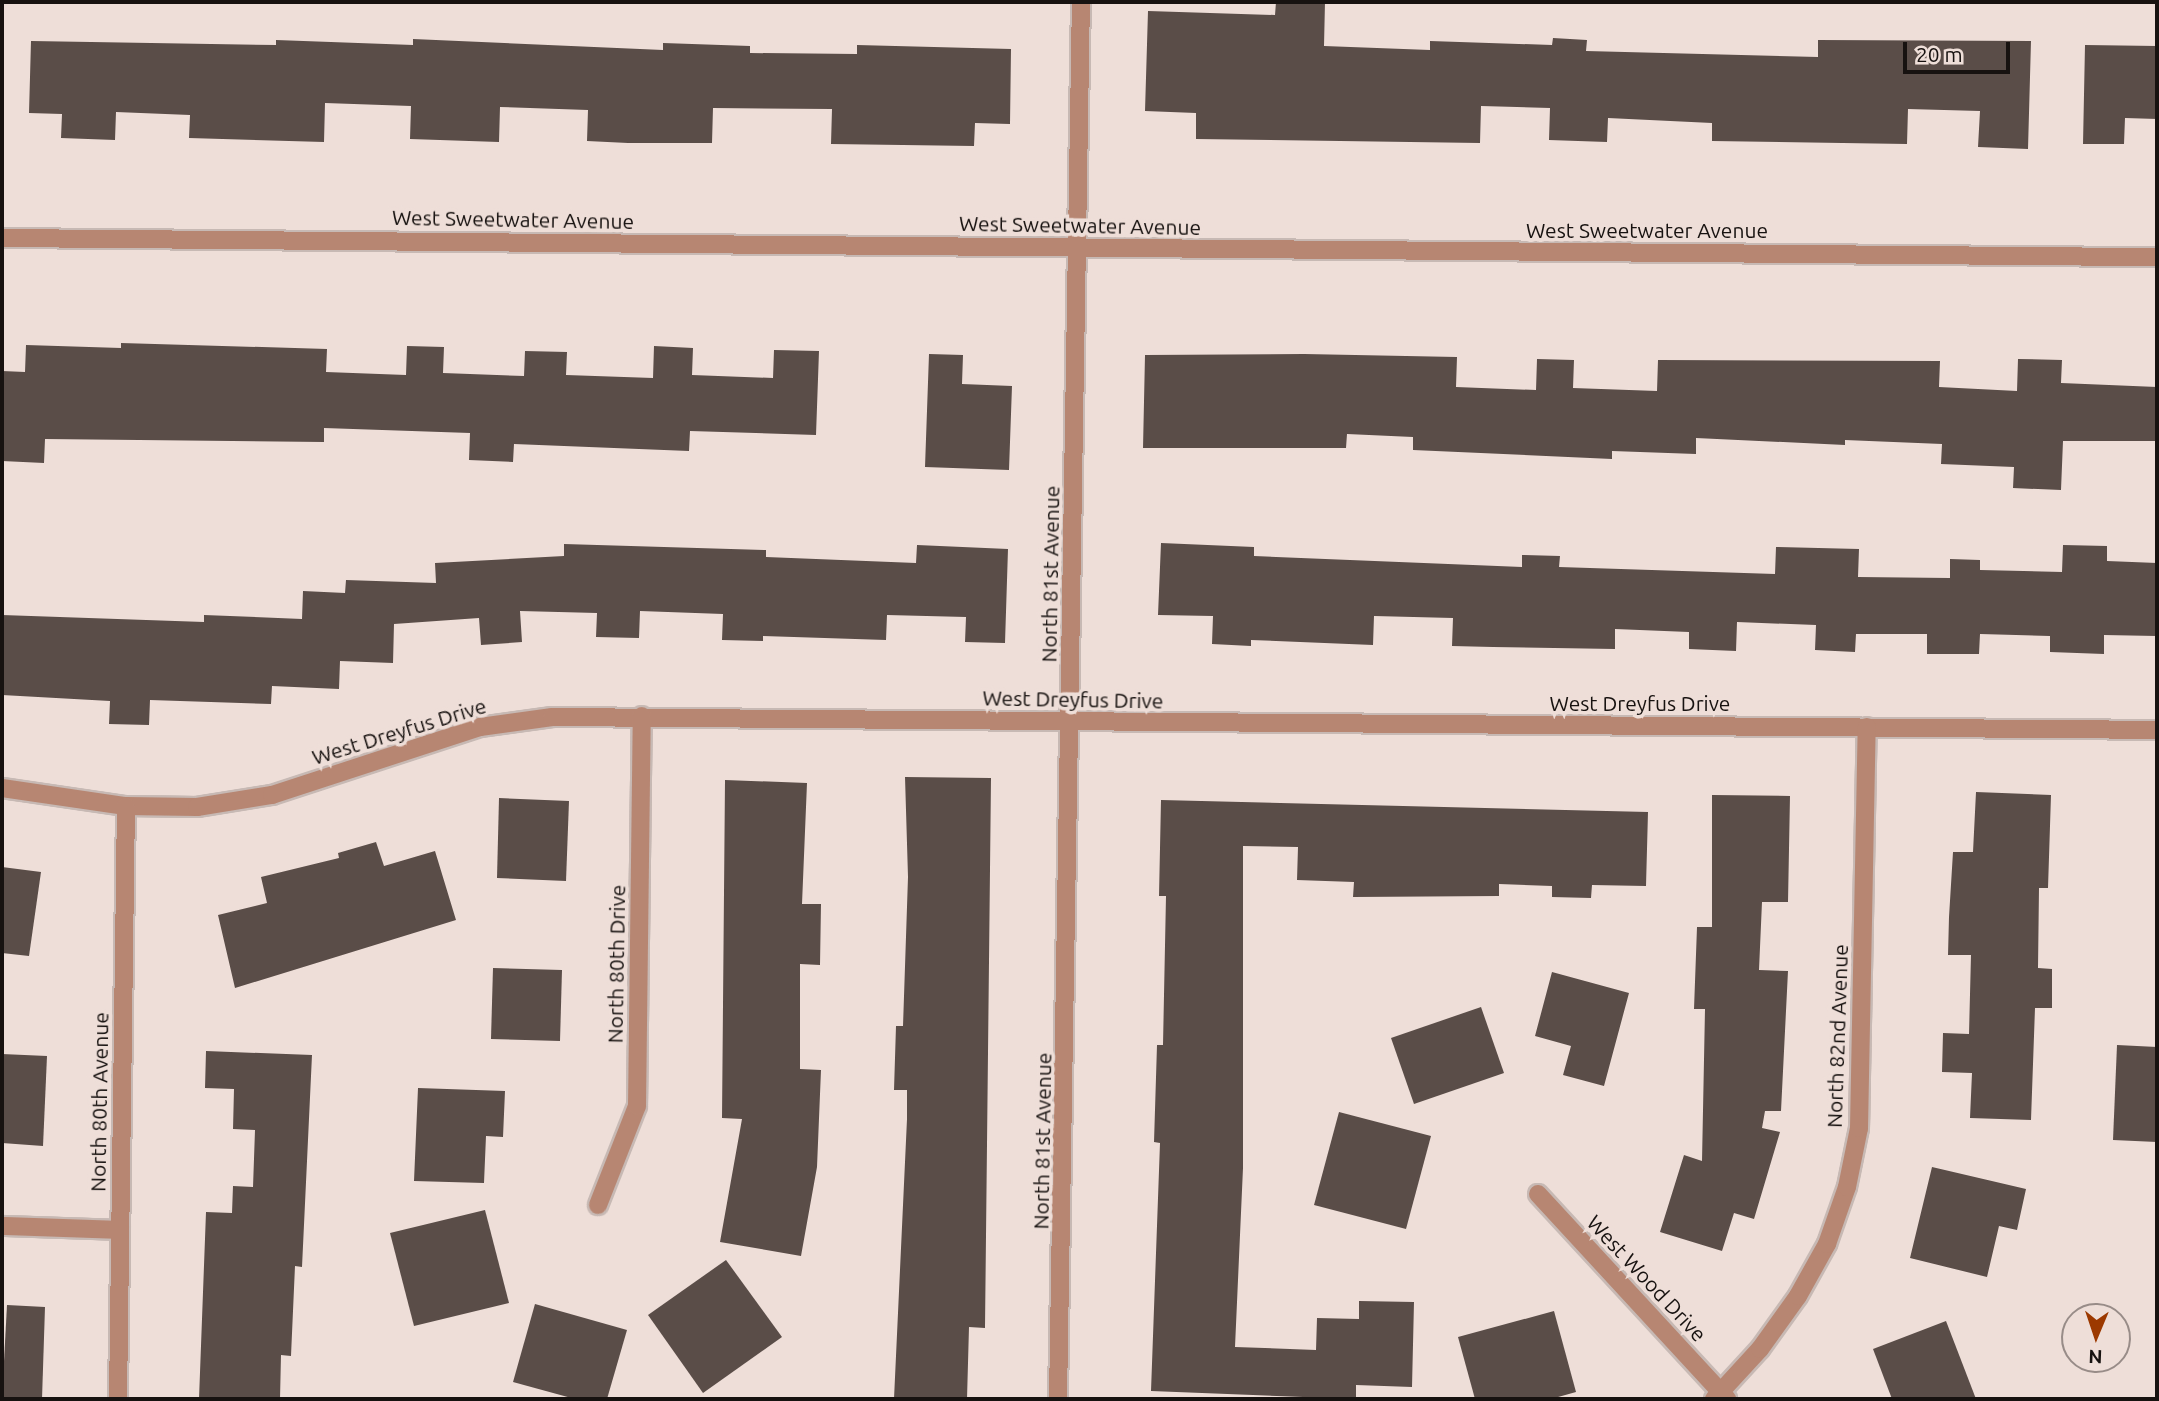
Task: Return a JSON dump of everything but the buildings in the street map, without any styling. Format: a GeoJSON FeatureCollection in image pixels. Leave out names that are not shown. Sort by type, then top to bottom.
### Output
{"type":"FeatureCollection","features":[{"type":"Feature","properties":{"kind":"street","name":"North 81st Avenue"},"geometry":{"type":"LineString","coordinates":[[1058,1399],[1079,247],[1080,2]]}},
{"type":"Feature","properties":{"kind":"street","name":"West Sweetwater Avenue"},"geometry":{"type":"LineString","coordinates":[[2,238],[2157,257]]}},
{"type":"Feature","properties":{"kind":"street","name":"North 80th Drive"},"geometry":{"type":"LineString","coordinates":[[598,1205],[636,1106],[642,716]]}},
{"type":"Feature","properties":{"kind":"street","name":"West Dreyfus Drive"},"geometry":{"type":"LineString","coordinates":[[2,788],[126,806],[197,807],[272,795],[480,727],[552,717],[2157,730]]}},
{"type":"Feature","properties":{"kind":"street","name":"North 82nd Avenue"},"geometry":{"type":"LineString","coordinates":[[1721,1397],[1798,1296],[1827,1244],[1847,1187],[1859,1128],[1867,727]]}},
{"type":"Feature","properties":{"kind":"street","name":"North 80th Avenue"},"geometry":{"type":"LineString","coordinates":[[118,1399],[126,806]]}},
{"type":"Feature","properties":{"kind":"street","name":"West Wood Drive"},"geometry":{"type":"LineString","coordinates":[[1538,1194],[1721,1397]]}},
{"type":"Feature","properties":{"kind":"street"},"geometry":{"type":"LineString","coordinates":[[2,1226],[120,1230]]}}]}
